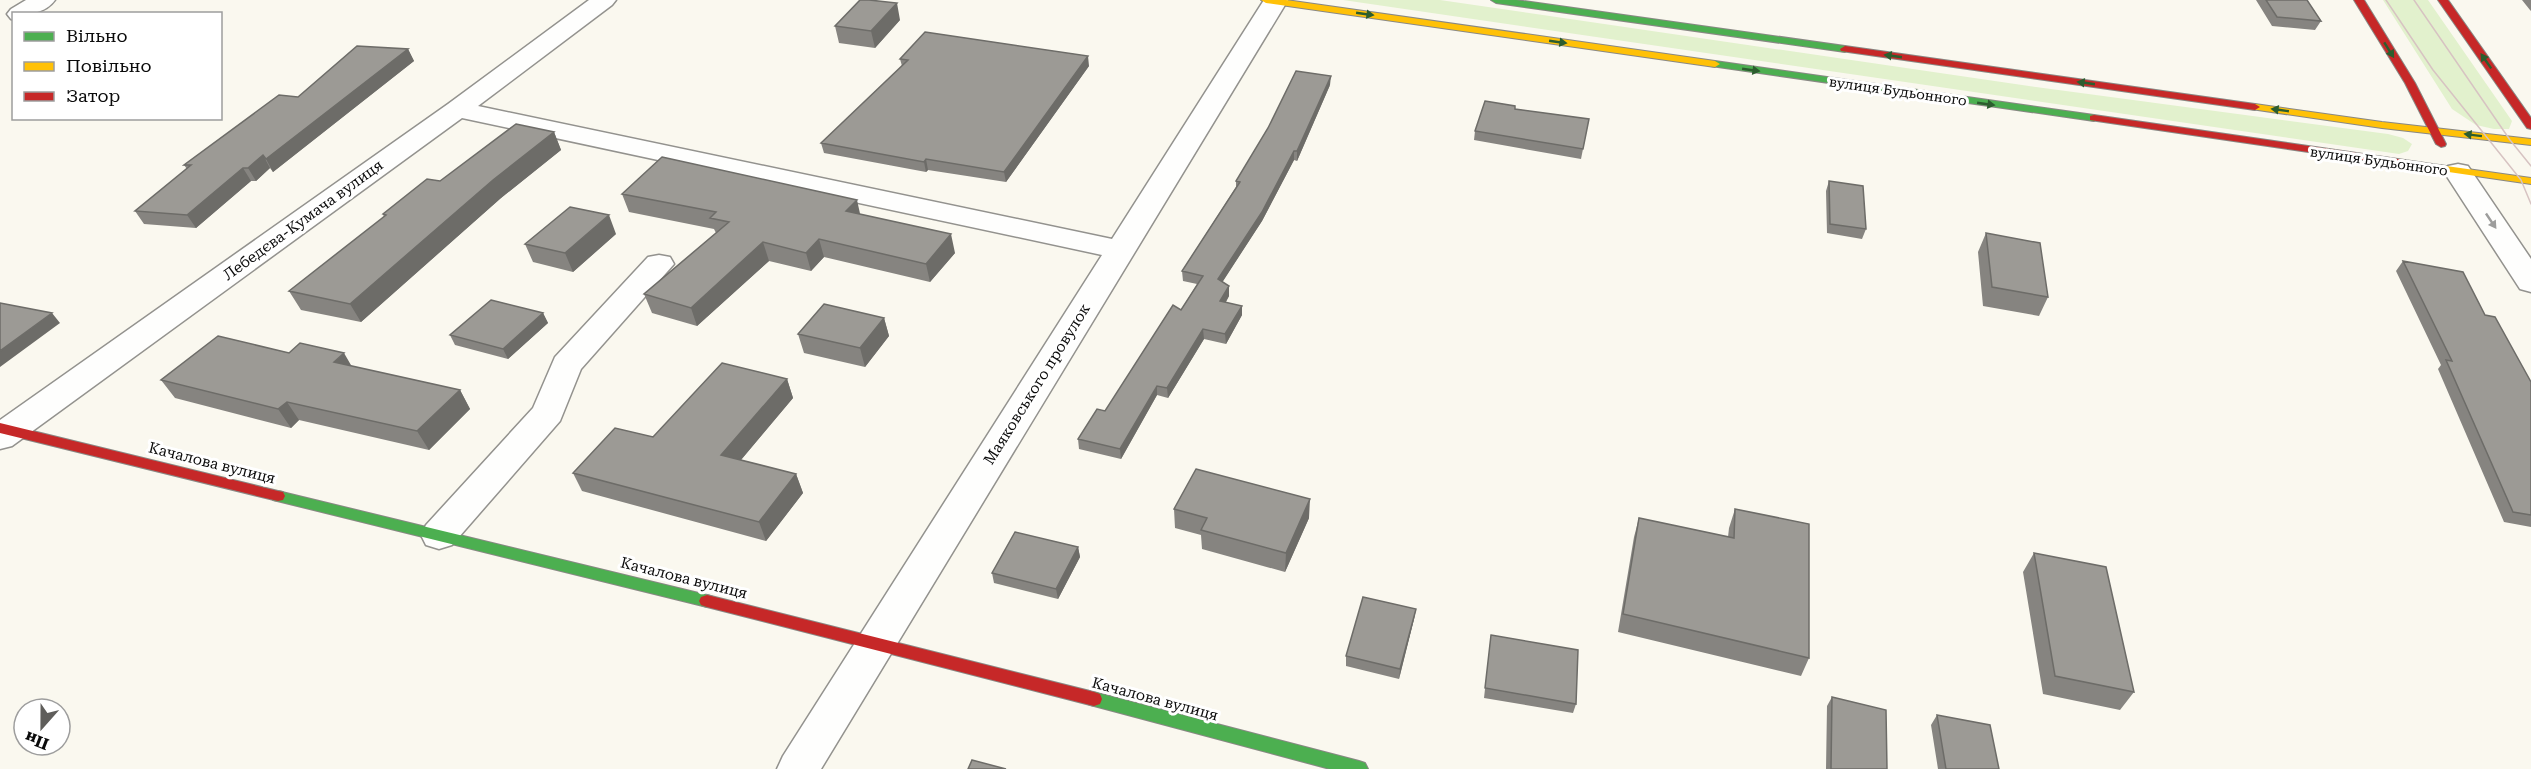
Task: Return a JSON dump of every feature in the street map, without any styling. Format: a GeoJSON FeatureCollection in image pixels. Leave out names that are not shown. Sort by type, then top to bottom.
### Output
{"type":"FeatureCollection","features":[{"type":"Feature","properties":{"kind":"main road","name":"вулиця Будьонного"},"geometry":{"type":"LineString","coordinates":[[1272,0],[2531,181]]}},
{"type":"Feature","properties":{"kind":"main road"},"geometry":{"type":"LineString","coordinates":[[1496,0],[2433,131],[2531,142]]}},
{"type":"Feature","properties":{"kind":"main road"},"geometry":{"type":"LineString","coordinates":[[2359,0],[2410,83],[2433,131],[2458,172]]}},
{"type":"Feature","properties":{"kind":"main road"},"geometry":{"type":"LineString","coordinates":[[2443,0],[2531,126]]}},
{"type":"Feature","properties":{"kind":"main road","name":"Качалова вулиця"},"geometry":{"type":"LineString","coordinates":[[3,432],[877,642],[1359,769]]}},
{"type":"Feature","properties":{"kind":"street"},"geometry":{"type":"LineString","coordinates":[[22,12],[43,0]]}},
{"type":"Feature","properties":{"kind":"street","name":"Лебедєва-Кумача вулиця"},"geometry":{"type":"LineString","coordinates":[[3,432],[457,109],[604,0]]}},
{"type":"Feature","properties":{"kind":"street","name":"Маяковського провулок"},"geometry":{"type":"LineString","coordinates":[[798,769],[1121,250],[1272,0]]}},
{"type":"Feature","properties":{"kind":"street"},"geometry":{"type":"LineString","coordinates":[[457,109],[1121,250]]}},
{"type":"Feature","properties":{"kind":"street"},"geometry":{"type":"LineString","coordinates":[[2458,172],[2531,282]]}},
{"type":"Feature","properties":{"kind":"street"},"geometry":{"type":"LineString","coordinates":[[439,535],[548,413],[566,365],[659,264]]}},
{"type":"Feature","properties":{"kind":"green space"},"geometry":{"type":"Polygon","coordinates":[[[1343,0],[1440,0],[2036,87],[2388,134],[2403,138],[2412,144],[2408,151],[2399,154],[1343,0]]]}},
{"type":"Feature","properties":{"kind":"green space"},"geometry":{"type":"Polygon","coordinates":[[[2383,0],[2428,0],[2512,121],[2509,129],[2494,129],[2476,125],[2452,109],[2383,0]]]}},
{"type":"Feature","properties":{"kind":"building"},"geometry":{"type":"Polygon","coordinates":[[[860,0],[897,3],[871,31],[835,26],[860,0]]]}},
{"type":"Feature","properties":{"kind":"building"},"geometry":{"type":"Polygon","coordinates":[[[2266,0],[2307,0],[2321,21],[2277,17],[2266,0]]]}},
{"type":"Feature","properties":{"kind":"building"},"geometry":{"type":"Polygon","coordinates":[[[925,32],[1088,56],[1004,172],[926,159],[924,162],[821,143],[908,60],[900,59],[925,32]]]}},
{"type":"Feature","properties":{"kind":"building"},"geometry":{"type":"Polygon","coordinates":[[[357,46],[408,49],[266,159],[263,155],[248,168],[243,168],[187,215],[135,211],[191,165],[184,165],[279,95],[298,97],[357,46]]]}},
{"type":"Feature","properties":{"kind":"building"},"geometry":{"type":"Polygon","coordinates":[[[1296,71],[1331,76],[1297,151],[1294,151],[1262,212],[1218,279],[1229,286],[1220,301],[1242,306],[1225,334],[1203,329],[1167,388],[1157,386],[1120,449],[1078,439],[1097,409],[1105,411],[1173,305],[1181,310],[1203,276],[1182,271],[1240,182],[1236,181],[1268,128],[1296,71]]]}},
{"type":"Feature","properties":{"kind":"building"},"geometry":{"type":"Polygon","coordinates":[[[1485,101],[1515,106],[1515,109],[1589,119],[1583,149],[1475,131],[1485,101]]]}},
{"type":"Feature","properties":{"kind":"building"},"geometry":{"type":"Polygon","coordinates":[[[516,124],[554,132],[493,180],[350,304],[289,291],[386,215],[383,214],[427,179],[440,181],[516,124]]]}},
{"type":"Feature","properties":{"kind":"building"},"geometry":{"type":"Polygon","coordinates":[[[662,157],[857,200],[846,211],[951,234],[926,264],[819,239],[806,253],[763,242],[691,308],[644,294],[729,222],[710,218],[716,212],[622,194],[662,157]]]}},
{"type":"Feature","properties":{"kind":"building"},"geometry":{"type":"Polygon","coordinates":[[[1829,181],[1863,186],[1866,229],[1830,224],[1829,181]]]}},
{"type":"Feature","properties":{"kind":"building"},"geometry":{"type":"Polygon","coordinates":[[[570,207],[609,215],[565,253],[525,244],[570,207]]]}},
{"type":"Feature","properties":{"kind":"building"},"geometry":{"type":"Polygon","coordinates":[[[1986,233],[2040,243],[2048,297],[1992,287],[1986,233]]]}},
{"type":"Feature","properties":{"kind":"building"},"geometry":{"type":"Polygon","coordinates":[[[2403,261],[2463,272],[2485,315],[2495,317],[2531,382],[2531,515],[2513,512],[2446,360],[2452,361],[2403,261]]]}},
{"type":"Feature","properties":{"kind":"building"},"geometry":{"type":"Polygon","coordinates":[[[491,300],[543,313],[503,349],[450,335],[491,300]]]}},
{"type":"Feature","properties":{"kind":"building"},"geometry":{"type":"Polygon","coordinates":[[[0,303],[52,313],[0,351],[0,303]]]}},
{"type":"Feature","properties":{"kind":"building"},"geometry":{"type":"Polygon","coordinates":[[[824,304],[884,318],[860,348],[798,334],[824,304]]]}},
{"type":"Feature","properties":{"kind":"building"},"geometry":{"type":"Polygon","coordinates":[[[218,336],[289,353],[300,343],[344,353],[334,362],[460,390],[417,431],[287,402],[278,409],[161,380],[218,336]]]}},
{"type":"Feature","properties":{"kind":"building"},"geometry":{"type":"Polygon","coordinates":[[[722,363],[787,379],[721,455],[796,474],[759,522],[573,473],[615,428],[653,437],[722,363]]]}},
{"type":"Feature","properties":{"kind":"building"},"geometry":{"type":"Polygon","coordinates":[[[1196,469],[1310,499],[1286,553],[1201,530],[1207,518],[1174,509],[1196,469]]]}},
{"type":"Feature","properties":{"kind":"building"},"geometry":{"type":"Polygon","coordinates":[[[1735,509],[1809,524],[1809,658],[1623,614],[1639,518],[1734,538],[1735,509]]]}},
{"type":"Feature","properties":{"kind":"building"},"geometry":{"type":"Polygon","coordinates":[[[1015,532],[1078,547],[1056,589],[992,573],[1015,532]]]}},
{"type":"Feature","properties":{"kind":"building"},"geometry":{"type":"Polygon","coordinates":[[[2034,553],[2106,567],[2134,692],[2055,676],[2034,553]]]}},
{"type":"Feature","properties":{"kind":"building"},"geometry":{"type":"Polygon","coordinates":[[[1363,597],[1416,609],[1400,669],[1346,656],[1363,597]]]}},
{"type":"Feature","properties":{"kind":"building"},"geometry":{"type":"Polygon","coordinates":[[[1491,635],[1578,650],[1576,704],[1485,688],[1491,635]]]}},
{"type":"Feature","properties":{"kind":"building"},"geometry":{"type":"Polygon","coordinates":[[[1832,697],[1886,710],[1887,769],[1831,769],[1832,697]]]}},
{"type":"Feature","properties":{"kind":"building"},"geometry":{"type":"Polygon","coordinates":[[[1937,715],[1990,725],[1999,769],[1946,769],[1937,715]]]}},
{"type":"Feature","properties":{"kind":"building"},"geometry":{"type":"Polygon","coordinates":[[[972,760],[1006,769],[968,769],[972,760]]]}},
{"type":"Feature","properties":{"kind":"tram line"},"geometry":{"type":"LineString","coordinates":[[2386,0],[2433,70],[2521,180],[2531,204]]}},
{"type":"Feature","properties":{"kind":"tram line"},"geometry":{"type":"LineString","coordinates":[[2414,0],[2510,140],[2531,166]]}},
{"type":"Feature","properties":{"kind":"traffic: fast"},"geometry":{"type":"LineString","coordinates":[[1496,0],[1845,49]]}},
{"type":"Feature","properties":{"kind":"traffic: fast"},"geometry":{"type":"LineString","coordinates":[[1715,64],[2094,118]]}},
{"type":"Feature","properties":{"kind":"traffic: fast"},"geometry":{"type":"LineString","coordinates":[[278,496],[707,601]]}},
{"type":"Feature","properties":{"kind":"traffic: fast"},"geometry":{"type":"LineString","coordinates":[[1094,699],[1359,769]]}},
{"type":"Feature","properties":{"kind":"traffic: slow"},"geometry":{"type":"LineString","coordinates":[[1266,0],[1715,64]]}},
{"type":"Feature","properties":{"kind":"traffic: slow"},"geometry":{"type":"LineString","coordinates":[[2255,107],[2382,125],[2531,142]]}},
{"type":"Feature","properties":{"kind":"traffic: slow"},"geometry":{"type":"LineString","coordinates":[[2432,167],[2531,181]]}},
{"type":"Feature","properties":{"kind":"traffic: jam"},"geometry":{"type":"LineString","coordinates":[[2359,0],[2410,83],[2441,144]]}},
{"type":"Feature","properties":{"kind":"traffic: jam"},"geometry":{"type":"LineString","coordinates":[[2443,0],[2531,126]]}},
{"type":"Feature","properties":{"kind":"traffic: jam"},"geometry":{"type":"LineString","coordinates":[[1845,49],[2255,107]]}},
{"type":"Feature","properties":{"kind":"traffic: jam"},"geometry":{"type":"LineString","coordinates":[[2094,118],[2432,167]]}},
{"type":"Feature","properties":{"kind":"traffic: jam"},"geometry":{"type":"LineString","coordinates":[[0,428],[278,496]]}},
{"type":"Feature","properties":{"kind":"traffic: jam"},"geometry":{"type":"LineString","coordinates":[[707,601],[1094,699]]}}]}
